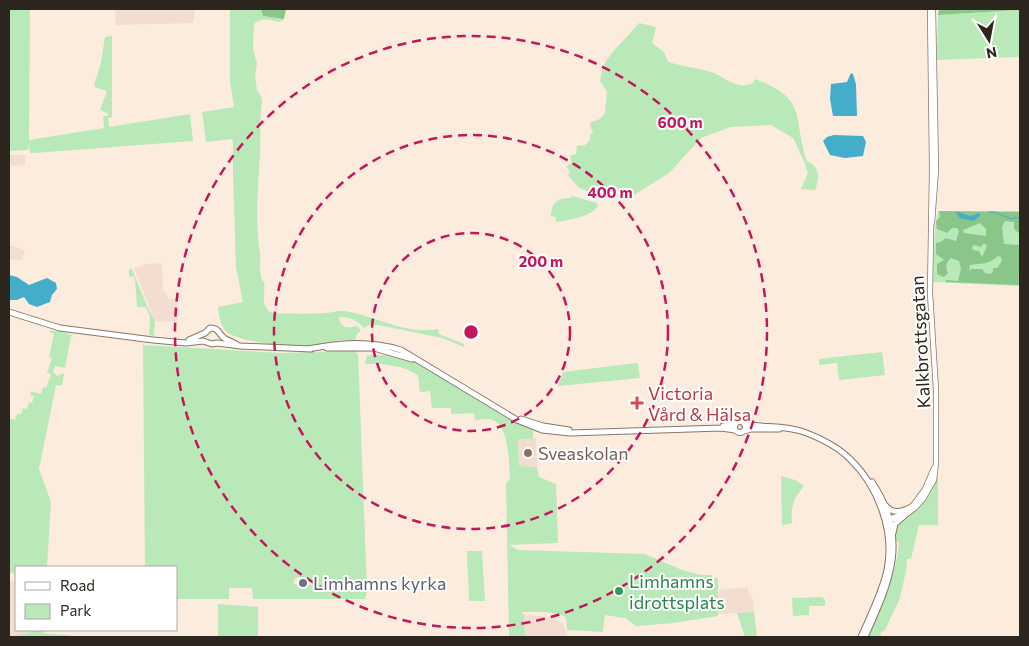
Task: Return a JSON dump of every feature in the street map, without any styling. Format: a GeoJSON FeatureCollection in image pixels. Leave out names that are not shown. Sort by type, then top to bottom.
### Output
{"type":"FeatureCollection","features":[{"type":"Feature","properties":{"kind":"main road"},"geometry":{"type":"LineString","coordinates":[[9,312],[60,328],[171,342],[207,341],[212,344],[308,349],[339,344],[374,343],[401,350],[502,411],[543,426],[583,432],[735,427],[740,422],[744,424],[786,427],[829,443],[850,458],[870,478],[888,509],[895,512],[913,506]]}},
{"type":"Feature","properties":{"kind":"main road"},"geometry":{"type":"LineString","coordinates":[[171,342],[190,339],[213,328],[217,329],[225,338],[241,346]]}},
{"type":"Feature","properties":{"kind":"main road"},"geometry":{"type":"LineString","coordinates":[[205,333],[207,341]]}},
{"type":"Feature","properties":{"kind":"main road"},"geometry":{"type":"LineString","coordinates":[[217,343],[221,334]]}},
{"type":"Feature","properties":{"kind":"main road"},"geometry":{"type":"LineString","coordinates":[[744,424],[744,431]]}},
{"type":"Feature","properties":{"kind":"main road"},"geometry":{"type":"LineString","coordinates":[[735,427],[739,433],[751,429],[779,429],[816,437]]}},
{"type":"Feature","properties":{"kind":"main road"},"geometry":{"type":"LineString","coordinates":[[850,458],[870,483],[888,520],[888,569],[861,637]]}},
{"type":"Feature","properties":{"kind":"main road"},"geometry":{"type":"LineString","coordinates":[[883,502],[894,543]]}},
{"type":"Feature","properties":{"kind":"main road"},"geometry":{"type":"LineString","coordinates":[[865,637],[890,575],[893,563],[895,524],[904,516]]}},
{"type":"Feature","properties":{"kind":"street","name":"Kalkbrottsgatan"},"geometry":{"type":"LineString","coordinates":[[888,520],[904,516],[918,505],[930,490],[935,474],[937,457],[936,390],[930,302],[931,226],[934,216],[936,169],[932,9]]}},
{"type":"Feature","properties":{"kind":"street","name":"Kalkbrottsgatan"},"geometry":{"type":"LineString","coordinates":[[888,520],[902,514],[913,506],[926,489],[937,457]]}},
{"type":"Feature","properties":{"kind":"shaded area"},"geometry":{"type":"Polygon","coordinates":[[[115,9],[195,9],[193,23],[116,25],[115,9]]]}},
{"type":"Feature","properties":{"kind":"shaded area"},"geometry":{"type":"Polygon","coordinates":[[[9,155],[25,155],[25,165],[9,166],[9,155]]]}},
{"type":"Feature","properties":{"kind":"shaded area"},"geometry":{"type":"Polygon","coordinates":[[[9,245],[25,250],[22,260],[9,259],[9,245]]]}},
{"type":"Feature","properties":{"kind":"shaded area"},"geometry":{"type":"Polygon","coordinates":[[[162,263],[163,291],[165,291],[168,299],[177,298],[178,320],[176,322],[155,321],[134,268],[162,263]]]}},
{"type":"Feature","properties":{"kind":"shaded area","name":"Sveaskolan"},"geometry":{"type":"Polygon","coordinates":[[[536,438],[537,467],[519,466],[518,439],[536,438]]]}},
{"type":"Feature","properties":{"kind":"shaded area"},"geometry":{"type":"Polygon","coordinates":[[[9,580],[15,583],[15,631],[32,632],[9,637],[9,580]]]}},
{"type":"Feature","properties":{"kind":"shaded area"},"geometry":{"type":"Polygon","coordinates":[[[748,587],[749,594],[753,600],[754,612],[718,614],[719,590],[748,587]]]}},
{"type":"Feature","properties":{"kind":"shaded area"},"geometry":{"type":"Polygon","coordinates":[[[524,615],[555,617],[556,620],[563,623],[568,637],[525,637],[524,615]]]}},
{"type":"Feature","properties":{"kind":"green space"},"geometry":{"type":"Polygon","coordinates":[[[9,9],[30,9],[29,140],[104,128],[103,116],[108,116],[108,113],[100,110],[107,91],[94,85],[101,63],[105,37],[112,36],[112,117],[108,118],[109,127],[190,114],[193,141],[34,153],[30,153],[29,145],[28,150],[9,151],[9,9]]]}},
{"type":"Feature","properties":{"kind":"green space"},"geometry":{"type":"Polygon","coordinates":[[[230,9],[261,9],[263,16],[284,19],[279,22],[263,20],[254,24],[253,50],[257,63],[255,77],[257,90],[262,102],[257,217],[260,273],[264,283],[264,302],[267,309],[273,313],[329,313],[345,311],[356,313],[402,327],[426,330],[438,329],[439,334],[464,344],[464,347],[442,338],[378,325],[369,325],[364,328],[350,318],[343,317],[339,317],[343,325],[348,327],[357,326],[361,330],[354,341],[337,340],[337,342],[311,347],[286,346],[241,338],[227,332],[220,320],[218,307],[243,302],[236,267],[233,142],[232,139],[206,142],[202,112],[234,107],[230,82],[230,9]]]}},
{"type":"Feature","properties":{"kind":"green space"},"geometry":{"type":"Polygon","coordinates":[[[261,9],[286,9],[284,19],[263,16],[261,9]]]}},
{"type":"Feature","properties":{"kind":"green space"},"geometry":{"type":"Polygon","coordinates":[[[939,9],[1020,9],[1020,10],[938,15],[939,9]]]}},
{"type":"Feature","properties":{"kind":"green space"},"geometry":{"type":"Polygon","coordinates":[[[1020,10],[1020,57],[937,60],[938,15],[1020,10]]]}},
{"type":"Feature","properties":{"kind":"green space"},"geometry":{"type":"Polygon","coordinates":[[[639,23],[656,27],[652,43],[664,52],[668,62],[711,72],[741,85],[753,83],[755,79],[784,94],[796,111],[807,161],[814,166],[818,173],[815,190],[801,189],[808,173],[803,159],[793,138],[771,125],[731,127],[701,138],[669,173],[634,195],[621,198],[601,196],[579,188],[568,175],[570,172],[566,167],[571,163],[570,156],[576,154],[577,146],[585,145],[590,140],[590,135],[593,132],[590,126],[591,122],[600,119],[605,113],[607,91],[600,81],[605,62],[639,23]]]}},
{"type":"Feature","properties":{"kind":"green space"},"geometry":{"type":"Polygon","coordinates":[[[572,196],[597,203],[598,206],[595,210],[585,215],[556,222],[556,217],[551,216],[554,204],[559,200],[571,198],[572,196]]]}},
{"type":"Feature","properties":{"kind":"green space"},"geometry":{"type":"Polygon","coordinates":[[[938,211],[1020,211],[1020,286],[933,282],[935,227],[938,211]]]}},
{"type":"Feature","properties":{"kind":"green space"},"geometry":{"type":"Polygon","coordinates":[[[939,211],[1020,212],[1020,234],[1014,229],[1014,222],[1005,221],[1002,227],[1004,244],[1020,245],[1020,277],[1018,279],[1020,280],[1020,285],[946,282],[946,280],[958,281],[961,269],[959,261],[951,258],[946,265],[948,273],[944,277],[937,274],[937,264],[944,260],[936,254],[936,243],[941,242],[945,238],[956,241],[959,231],[957,228],[952,228],[947,233],[937,229],[936,221],[940,217],[939,211]],[[980,223],[963,230],[964,233],[986,236],[986,229],[980,223]],[[984,243],[981,247],[974,245],[972,247],[973,250],[979,251],[982,257],[987,246],[984,243]],[[998,256],[991,261],[970,265],[969,270],[982,269],[985,273],[990,274],[993,272],[993,268],[997,268],[1002,261],[1001,257],[998,256]]]}},
{"type":"Feature","properties":{"kind":"green space"},"geometry":{"type":"Polygon","coordinates":[[[129,269],[132,269],[155,321],[154,336],[149,335],[150,317],[146,307],[137,307],[135,280],[134,276],[129,277],[129,269]]]}},
{"type":"Feature","properties":{"kind":"green space"},"geometry":{"type":"Polygon","coordinates":[[[48,331],[62,332],[75,337],[71,336],[65,368],[55,366],[53,371],[57,376],[64,373],[62,386],[56,385],[39,469],[51,502],[47,566],[15,566],[15,575],[9,572],[9,418],[15,420],[17,414],[21,414],[23,408],[27,409],[29,402],[32,403],[34,396],[30,395],[31,391],[41,394],[43,387],[46,388],[51,374],[47,373],[52,358],[49,357],[54,334],[48,331]]]}},
{"type":"Feature","properties":{"kind":"green space"},"geometry":{"type":"Polygon","coordinates":[[[143,345],[280,353],[354,351],[358,354],[367,591],[365,599],[253,599],[252,588],[229,588],[229,599],[178,599],[178,566],[145,566],[143,345]],[[298,577],[294,580],[294,584],[298,587],[312,585],[312,579],[298,577]]]}},
{"type":"Feature","properties":{"kind":"green space"},"geometry":{"type":"Polygon","coordinates":[[[882,352],[885,375],[839,380],[837,363],[819,365],[819,359],[882,352]]]}},
{"type":"Feature","properties":{"kind":"green space","name":"Limhamns idrottsplats"},"geometry":{"type":"Polygon","coordinates":[[[367,355],[395,355],[415,362],[533,431],[533,439],[518,439],[519,466],[537,467],[539,477],[556,484],[558,543],[509,545],[518,550],[645,554],[682,570],[701,575],[712,575],[712,578],[718,578],[718,616],[674,623],[636,626],[625,618],[605,615],[603,632],[567,630],[567,621],[562,615],[545,612],[522,612],[524,615],[525,637],[509,637],[506,483],[510,479],[506,439],[500,425],[488,419],[475,420],[474,413],[451,414],[451,408],[432,408],[430,391],[420,392],[418,375],[400,367],[365,364],[367,355]]]}},
{"type":"Feature","properties":{"kind":"green space"},"geometry":{"type":"Polygon","coordinates":[[[638,364],[640,378],[558,386],[563,372],[638,364]]]}},
{"type":"Feature","properties":{"kind":"green space"},"geometry":{"type":"Polygon","coordinates":[[[781,476],[795,480],[804,486],[794,503],[792,523],[782,525],[781,476]]]}},
{"type":"Feature","properties":{"kind":"green space"},"geometry":{"type":"Polygon","coordinates":[[[938,477],[938,525],[919,525],[911,559],[907,559],[906,562],[907,566],[900,598],[885,630],[880,633],[882,637],[867,637],[895,567],[899,542],[896,540],[894,530],[896,525],[910,515],[924,501],[938,477]]]}},
{"type":"Feature","properties":{"kind":"green space"},"geometry":{"type":"Polygon","coordinates":[[[467,551],[482,551],[485,601],[469,601],[467,551]]]}},
{"type":"Feature","properties":{"kind":"green space"},"geometry":{"type":"Polygon","coordinates":[[[822,597],[825,600],[825,606],[809,606],[809,615],[793,616],[792,598],[822,597]]]}},
{"type":"Feature","properties":{"kind":"green space"},"geometry":{"type":"Polygon","coordinates":[[[218,604],[258,607],[258,637],[218,637],[218,604]]]}},
{"type":"Feature","properties":{"kind":"green space"},"geometry":{"type":"Polygon","coordinates":[[[754,612],[757,637],[745,637],[737,613],[754,612]]]}},
{"type":"Feature","properties":{"kind":"green space"},"geometry":{"type":"Polygon","coordinates":[[[43,631],[43,633],[87,637],[9,637],[43,631]]]}},
{"type":"Feature","properties":{"kind":"water"},"geometry":{"type":"Polygon","coordinates":[[[851,73],[856,84],[857,116],[833,116],[830,99],[831,84],[847,82],[851,73]]]}},
{"type":"Feature","properties":{"kind":"water"},"geometry":{"type":"Polygon","coordinates":[[[834,135],[863,136],[866,142],[863,156],[845,158],[830,155],[823,141],[827,137],[834,135]]]}},
{"type":"Feature","properties":{"kind":"water"},"geometry":{"type":"Polygon","coordinates":[[[956,213],[970,216],[980,213],[980,216],[973,221],[960,218],[956,213]]]}},
{"type":"Feature","properties":{"kind":"water"},"geometry":{"type":"Polygon","coordinates":[[[9,275],[17,277],[29,285],[47,278],[56,283],[57,289],[52,295],[50,302],[37,307],[29,304],[24,297],[17,300],[9,300],[9,275]]]}},
{"type":"Feature","properties":{"kind":"waterway"},"geometry":{"type":"LineString","coordinates":[[989,212],[995,212],[1011,219],[1020,217]]}},
{"type":"Feature","properties":{"kind":"place","name":"Victoria Vård & Hälsa"},"geometry":{"type":"Point","coordinates":[637,403]}},
{"type":"Feature","properties":{"kind":"place","name":"Sveaskolan"},"geometry":{"type":"Point","coordinates":[528,453]}},
{"type":"Feature","properties":{"kind":"place","name":"Limhamns kyrka"},"geometry":{"type":"Point","coordinates":[303,583]}},
{"type":"Feature","properties":{"kind":"place","name":"Limhamns idrottsplats"},"geometry":{"type":"Point","coordinates":[619,591]}}]}
